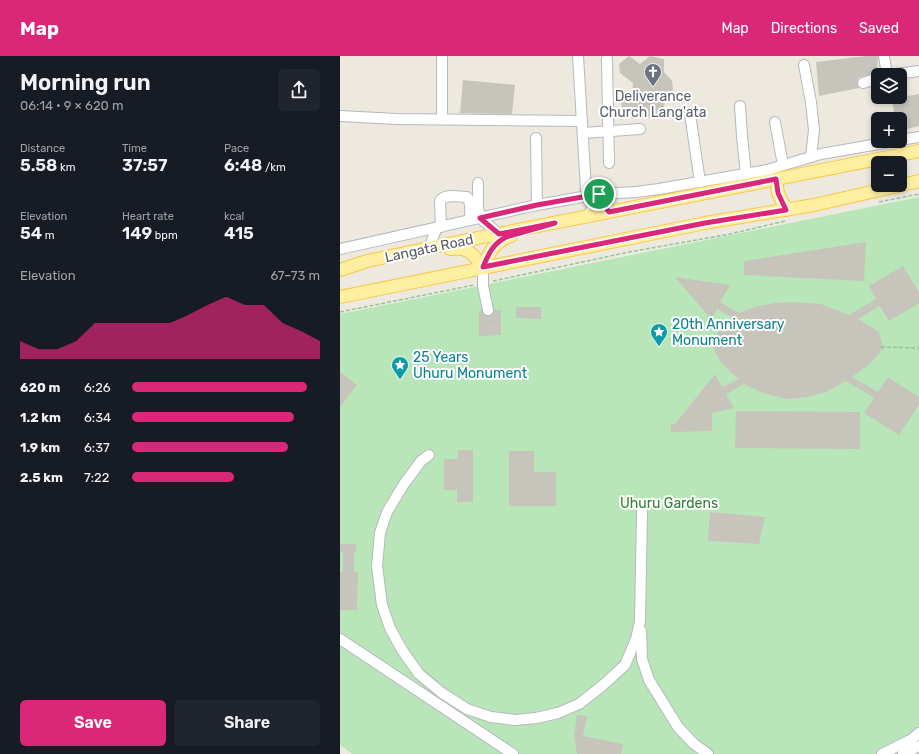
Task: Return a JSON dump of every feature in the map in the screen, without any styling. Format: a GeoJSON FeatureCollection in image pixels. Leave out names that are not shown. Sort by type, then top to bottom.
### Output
{"type":"FeatureCollection","features":[{"type":"Feature","properties":{"kind":"main road","name":"Langata Road"},"geometry":{"type":"LineString","coordinates":[[340,270],[367,261],[429,248],[919,151]]}},
{"type":"Feature","properties":{"kind":"main road"},"geometry":{"type":"LineString","coordinates":[[776,179],[778,193],[787,215]]}},
{"type":"Feature","properties":{"kind":"main road","name":"Langata Road"},"geometry":{"type":"LineString","coordinates":[[340,297],[705,223],[787,215],[814,205],[919,181]]}},
{"type":"Feature","properties":{"kind":"main road"},"geometry":{"type":"LineString","coordinates":[[367,261],[460,248],[472,254],[483,267],[493,246],[506,237],[555,223]]}},
{"type":"Feature","properties":{"kind":"street"},"geometry":{"type":"LineString","coordinates":[[442,56],[442,119]]}},
{"type":"Feature","properties":{"kind":"street"},"geometry":{"type":"LineString","coordinates":[[578,56],[583,133],[593,193],[592,208],[588,217]]}},
{"type":"Feature","properties":{"kind":"street"},"geometry":{"type":"LineString","coordinates":[[884,56],[886,68]]}},
{"type":"Feature","properties":{"kind":"street"},"geometry":{"type":"LineString","coordinates":[[607,59],[609,163]]}},
{"type":"Feature","properties":{"kind":"street"},"geometry":{"type":"LineString","coordinates":[[804,65],[811,102],[814,130],[811,157]]}},
{"type":"Feature","properties":{"kind":"street"},"geometry":{"type":"LineString","coordinates":[[907,72],[919,71]]}},
{"type":"Feature","properties":{"kind":"street"},"geometry":{"type":"LineString","coordinates":[[863,84],[871,81]]}},
{"type":"Feature","properties":{"kind":"street"},"geometry":{"type":"LineString","coordinates":[[740,106],[746,174]]}},
{"type":"Feature","properties":{"kind":"street"},"geometry":{"type":"LineString","coordinates":[[690,114],[700,182]]}},
{"type":"Feature","properties":{"kind":"street"},"geometry":{"type":"LineString","coordinates":[[340,116],[397,119],[582,121]]}},
{"type":"Feature","properties":{"kind":"street"},"geometry":{"type":"LineString","coordinates":[[775,122],[783,165]]}},
{"type":"Feature","properties":{"kind":"street"},"geometry":{"type":"LineString","coordinates":[[583,133],[640,129]]}},
{"type":"Feature","properties":{"kind":"street"},"geometry":{"type":"LineString","coordinates":[[907,139],[919,137]]}},
{"type":"Feature","properties":{"kind":"street"},"geometry":{"type":"LineString","coordinates":[[536,138],[537,205]]}},
{"type":"Feature","properties":{"kind":"street"},"geometry":{"type":"LineString","coordinates":[[340,249],[593,193],[636,192],[700,182],[767,170],[811,157],[871,145]]}},
{"type":"Feature","properties":{"kind":"street"},"geometry":{"type":"LineString","coordinates":[[857,148],[858,162]]}},
{"type":"Feature","properties":{"kind":"street"},"geometry":{"type":"LineString","coordinates":[[475,219],[478,206],[478,182]]}},
{"type":"Feature","properties":{"kind":"street"},"geometry":{"type":"LineString","coordinates":[[593,193],[609,212]]}},
{"type":"Feature","properties":{"kind":"street"},"geometry":{"type":"LineString","coordinates":[[429,248],[439,227],[440,201],[446,196],[469,198],[475,219],[499,234]]}},
{"type":"Feature","properties":{"kind":"street"},"geometry":{"type":"LineString","coordinates":[[483,267],[483,283],[488,310]]}},
{"type":"Feature","properties":{"kind":"street"},"geometry":{"type":"LineString","coordinates":[[429,455],[421,461],[404,484],[387,512],[380,533],[377,566],[382,605],[390,628],[402,650],[419,674],[442,693],[467,709],[491,717],[515,720],[536,718],[558,713],[579,704],[625,665],[636,639],[640,621]]}},
{"type":"Feature","properties":{"kind":"street"},"geometry":{"type":"LineString","coordinates":[[642,511],[640,621],[642,659],[649,680],[678,727],[694,744],[708,754]]}},
{"type":"Feature","properties":{"kind":"street"},"geometry":{"type":"LineString","coordinates":[[340,639],[513,754]]}},
{"type":"Feature","properties":{"kind":"street"},"geometry":{"type":"LineString","coordinates":[[882,754],[912,739],[919,733]]}},
{"type":"Feature","properties":{"kind":"street"},"geometry":{"type":"LineString","coordinates":[[903,754],[919,746]]}},
{"type":"Feature","properties":{"kind":"path"},"geometry":{"type":"LineString","coordinates":[[878,202],[919,194]]}},
{"type":"Feature","properties":{"kind":"path"},"geometry":{"type":"LineString","coordinates":[[340,312],[629,252],[730,234],[787,215]]}},
{"type":"Feature","properties":{"kind":"path"},"geometry":{"type":"LineString","coordinates":[[881,347],[919,348]]}},
{"type":"Feature","properties":{"kind":"green space","name":"Uhuru Gardens"},"geometry":{"type":"Polygon","coordinates":[[[919,197],[919,754],[352,754],[340,745],[340,314],[919,197]]]}},
{"type":"Feature","properties":{"kind":"building","name":"Deliverance Church Lang'ata"},"geometry":{"type":"Polygon","coordinates":[[[629,56],[640,64],[650,56],[664,59],[664,72],[672,81],[673,90],[665,101],[663,111],[650,118],[644,115],[634,119],[623,114],[621,102],[632,93],[633,83],[620,73],[619,64],[629,56]]]}},
{"type":"Feature","properties":{"kind":"building"},"geometry":{"type":"Polygon","coordinates":[[[878,56],[877,68],[871,68],[871,74],[858,78],[857,85],[859,88],[819,96],[816,62],[878,56]]]}},
{"type":"Feature","properties":{"kind":"building"},"geometry":{"type":"Polygon","coordinates":[[[463,80],[515,85],[512,114],[460,113],[463,80]]]}},
{"type":"Feature","properties":{"kind":"building"},"geometry":{"type":"Polygon","coordinates":[[[919,94],[919,126],[907,129],[907,112],[894,112],[893,104],[907,104],[907,96],[919,94]]]}},
{"type":"Feature","properties":{"kind":"building"},"geometry":{"type":"Polygon","coordinates":[[[866,242],[864,281],[744,275],[744,261],[866,242]]]}},
{"type":"Feature","properties":{"kind":"building"},"geometry":{"type":"Polygon","coordinates":[[[903,266],[919,292],[919,303],[889,321],[880,306],[858,319],[879,332],[884,350],[880,350],[879,354],[867,366],[852,377],[878,392],[888,377],[919,397],[919,405],[899,435],[864,413],[874,398],[846,381],[826,392],[807,397],[788,399],[763,393],[744,384],[726,394],[734,408],[712,413],[712,431],[671,432],[671,424],[675,424],[715,374],[722,387],[739,379],[720,361],[713,348],[714,338],[724,325],[733,318],[717,309],[711,319],[675,277],[730,285],[720,302],[739,313],[755,307],[775,303],[795,302],[821,304],[849,315],[876,299],[869,286],[903,266]]]}},
{"type":"Feature","properties":{"kind":"building"},"geometry":{"type":"Polygon","coordinates":[[[516,307],[541,307],[541,319],[516,318],[516,307]]]}},
{"type":"Feature","properties":{"kind":"building"},"geometry":{"type":"Polygon","coordinates":[[[481,310],[483,315],[489,316],[493,315],[494,310],[501,310],[501,335],[479,336],[479,311],[481,310]]]}},
{"type":"Feature","properties":{"kind":"building"},"geometry":{"type":"Polygon","coordinates":[[[340,372],[357,385],[340,407],[340,372]]]}},
{"type":"Feature","properties":{"kind":"building"},"geometry":{"type":"Polygon","coordinates":[[[736,411],[860,412],[860,449],[735,448],[736,411]]]}},
{"type":"Feature","properties":{"kind":"building"},"geometry":{"type":"Polygon","coordinates":[[[458,450],[473,450],[473,502],[457,502],[457,490],[444,490],[444,459],[458,459],[458,450]]]}},
{"type":"Feature","properties":{"kind":"building"},"geometry":{"type":"Polygon","coordinates":[[[509,451],[534,451],[534,472],[556,472],[556,506],[509,506],[509,451]]]}},
{"type":"Feature","properties":{"kind":"building"},"geometry":{"type":"Polygon","coordinates":[[[710,512],[765,517],[759,544],[708,541],[710,512]]]}},
{"type":"Feature","properties":{"kind":"building"},"geometry":{"type":"Polygon","coordinates":[[[340,544],[356,544],[356,552],[354,552],[354,572],[358,572],[357,610],[340,610],[340,572],[343,572],[343,552],[340,552],[340,544]]]}},
{"type":"Feature","properties":{"kind":"building"},"geometry":{"type":"Polygon","coordinates":[[[577,715],[587,716],[583,736],[623,744],[621,754],[577,754],[574,735],[577,715]]]}},
{"type":"Feature","properties":{"kind":"tunnel"},"geometry":{"type":"LineString","coordinates":[[488,310],[492,335]]}},
{"type":"Feature","properties":{"kind":"place","name":"Deliverance Church Lang'ata"},"geometry":{"type":"Point","coordinates":[653,87]}},
{"type":"Feature","properties":{"kind":"place","name":"20th Anniversary Monument"},"geometry":{"type":"Point","coordinates":[659,347]}},
{"type":"Feature","properties":{"kind":"place","name":"25 Years Uhuru Monument"},"geometry":{"type":"Point","coordinates":[400,380]}},
{"type":"Feature","properties":{"kind":"route"},"geometry":{"type":"LineString","coordinates":[[776,179],[776,188],[786,210],[705,223],[483,267],[493,246],[506,237],[555,223],[499,234],[480,218],[537,205],[599,194],[604,206],[609,212],[776,179]]}}]}
